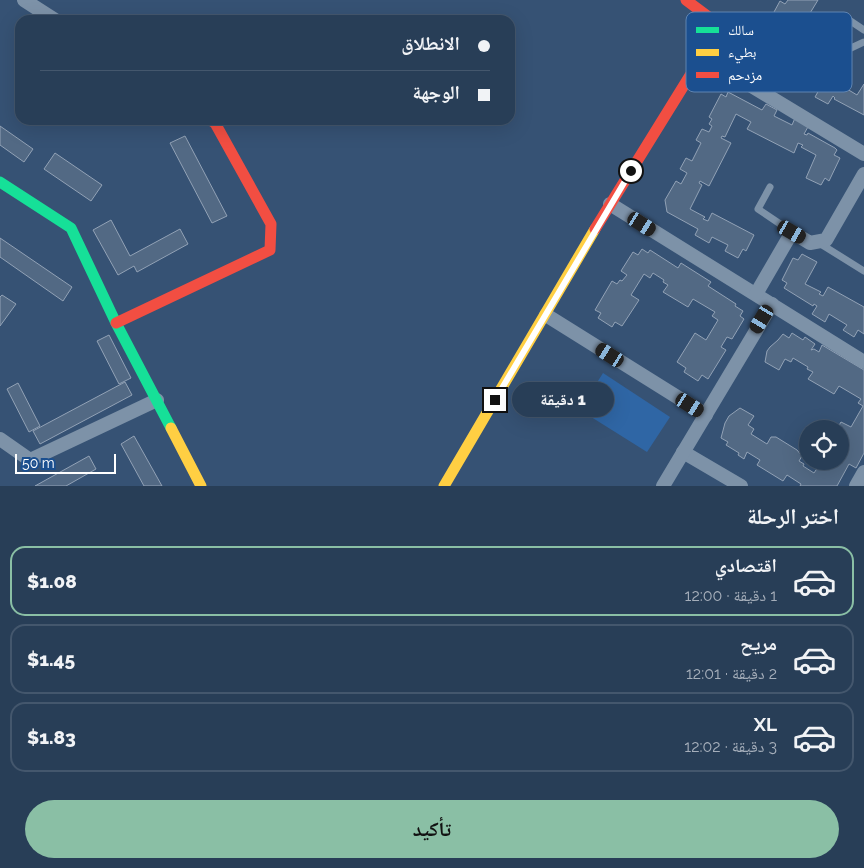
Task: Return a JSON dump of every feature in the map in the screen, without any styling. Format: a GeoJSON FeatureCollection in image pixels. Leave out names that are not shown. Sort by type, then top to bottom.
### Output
{"type":"FeatureCollection","features":[{"type":"Feature","properties":{"kind":"street"},"geometry":{"type":"LineString","coordinates":[[24,0],[47,15]]}},
{"type":"Feature","properties":{"kind":"street"},"geometry":{"type":"LineString","coordinates":[[689,1],[703,12]]}},
{"type":"Feature","properties":{"kind":"street"},"geometry":{"type":"LineString","coordinates":[[444,486],[610,204],[686,82]]}},
{"type":"Feature","properties":{"kind":"street"},"geometry":{"type":"LineString","coordinates":[[762,92],[864,154]]}},
{"type":"Feature","properties":{"kind":"street"},"geometry":{"type":"LineString","coordinates":[[116,323],[270,250],[271,224],[216,125]]}},
{"type":"Feature","properties":{"kind":"street"},"geometry":{"type":"LineString","coordinates":[[756,294],[792,232],[810,243],[826,240],[864,174]]}},
{"type":"Feature","properties":{"kind":"street"},"geometry":{"type":"LineString","coordinates":[[0,182],[71,228],[116,323],[201,486]]}},
{"type":"Feature","properties":{"kind":"street"},"geometry":{"type":"LineString","coordinates":[[610,204],[864,362]]}},
{"type":"Feature","properties":{"kind":"street"},"geometry":{"type":"LineString","coordinates":[[663,486],[772,304]]}},
{"type":"Feature","properties":{"kind":"street"},"geometry":{"type":"LineString","coordinates":[[546,315],[706,415]]}},
{"type":"Feature","properties":{"kind":"street"},"geometry":{"type":"LineString","coordinates":[[0,439],[30,460],[157,400]]}},
{"type":"Feature","properties":{"kind":"street"},"geometry":{"type":"LineString","coordinates":[[683,452],[741,486]]}},
{"type":"Feature","properties":{"kind":"street"},"geometry":{"type":"LineString","coordinates":[[856,486],[864,472]]}},
{"type":"Feature","properties":{"kind":"lane"},"geometry":{"type":"LineString","coordinates":[[852,22],[864,30]]}},
{"type":"Feature","properties":{"kind":"lane"},"geometry":{"type":"LineString","coordinates":[[852,48],[864,42]]}},
{"type":"Feature","properties":{"kind":"lane"},"geometry":{"type":"LineString","coordinates":[[770,187],[758,209],[792,232]]}},
{"type":"Feature","properties":{"kind":"lane"},"geometry":{"type":"LineString","coordinates":[[817,242],[864,271]]}},
{"type":"Feature","properties":{"kind":"shaded area"},"geometry":{"type":"Polygon","coordinates":[[[603,373],[670,417],[647,452],[580,410],[603,373]]]}},
{"type":"Feature","properties":{"kind":"building"},"geometry":{"type":"Polygon","coordinates":[[[788,0],[818,0],[811,12],[774,12],[780,1],[785,4],[788,0]]]}},
{"type":"Feature","properties":{"kind":"building"},"geometry":{"type":"Polygon","coordinates":[[[864,84],[864,115],[834,99],[833,96],[828,104],[815,97],[818,92],[852,92],[857,95],[864,84]]]}},
{"type":"Feature","properties":{"kind":"building"},"geometry":{"type":"Polygon","coordinates":[[[728,92],[762,110],[766,104],[777,110],[774,116],[792,125],[795,118],[809,125],[804,134],[807,135],[808,133],[835,148],[837,150],[834,155],[840,158],[829,181],[825,178],[821,185],[806,178],[816,155],[801,147],[803,145],[798,143],[794,153],[747,129],[751,122],[736,114],[725,137],[722,136],[721,138],[731,143],[709,186],[700,181],[699,183],[702,185],[690,209],[705,217],[703,219],[708,221],[712,213],[754,235],[746,251],[743,249],[738,258],[725,251],[728,245],[712,237],[709,243],[695,235],[698,229],[667,212],[665,200],[676,181],[681,184],[687,173],[680,169],[686,158],[692,161],[701,143],[696,140],[702,129],[709,132],[712,126],[709,124],[712,119],[709,117],[721,94],[726,97],[728,92]]]}},
{"type":"Feature","properties":{"kind":"building"},"geometry":{"type":"Polygon","coordinates":[[[0,126],[33,149],[24,162],[0,145],[0,126]]]}},
{"type":"Feature","properties":{"kind":"building"},"geometry":{"type":"Polygon","coordinates":[[[185,136],[227,216],[212,223],[170,143],[185,136]]]}},
{"type":"Feature","properties":{"kind":"building"},"geometry":{"type":"Polygon","coordinates":[[[55,153],[102,185],[91,201],[44,169],[55,153]]]}},
{"type":"Feature","properties":{"kind":"building"},"geometry":{"type":"Polygon","coordinates":[[[111,220],[130,256],[180,229],[188,244],[137,272],[134,266],[118,275],[93,230],[111,220]]]}},
{"type":"Feature","properties":{"kind":"building"},"geometry":{"type":"Polygon","coordinates":[[[0,238],[72,287],[63,301],[0,257],[0,238]]]}},
{"type":"Feature","properties":{"kind":"building"},"geometry":{"type":"Polygon","coordinates":[[[642,249],[648,253],[650,250],[678,268],[681,263],[711,282],[708,286],[736,304],[735,306],[743,311],[740,316],[744,319],[732,339],[727,337],[721,347],[726,350],[708,379],[702,375],[698,381],[684,372],[686,368],[677,362],[695,333],[706,340],[718,320],[712,316],[715,312],[693,299],[688,307],[663,292],[668,285],[653,273],[650,278],[644,274],[631,295],[639,300],[622,326],[615,322],[612,327],[598,318],[601,313],[595,310],[612,281],[617,284],[620,280],[622,281],[627,275],[621,271],[633,252],[638,255],[642,249]]]}},
{"type":"Feature","properties":{"kind":"building"},"geometry":{"type":"Polygon","coordinates":[[[802,254],[817,262],[805,284],[821,292],[819,294],[823,296],[828,287],[864,307],[864,334],[858,330],[854,337],[843,330],[847,325],[829,314],[825,322],[812,314],[817,306],[814,304],[813,306],[784,288],[787,283],[782,280],[793,258],[798,260],[802,254]]]}},
{"type":"Feature","properties":{"kind":"building"},"geometry":{"type":"Polygon","coordinates":[[[2,295],[16,304],[0,326],[0,297],[2,295]]]}},
{"type":"Feature","properties":{"kind":"building"},"geometry":{"type":"Polygon","coordinates":[[[792,333],[803,340],[805,337],[815,344],[811,350],[814,349],[819,352],[822,345],[864,370],[864,453],[856,468],[849,464],[849,426],[851,427],[863,406],[858,403],[861,399],[839,386],[834,394],[808,379],[813,372],[793,358],[791,362],[785,359],[779,370],[765,362],[767,351],[783,334],[789,338],[792,333]]]}},
{"type":"Feature","properties":{"kind":"building"},"geometry":{"type":"Polygon","coordinates":[[[109,335],[131,378],[119,384],[97,341],[109,335]]]}},
{"type":"Feature","properties":{"kind":"building"},"geometry":{"type":"Polygon","coordinates":[[[125,382],[132,395],[40,444],[33,431],[125,382]]]}},
{"type":"Feature","properties":{"kind":"building"},"geometry":{"type":"Polygon","coordinates":[[[18,383],[40,426],[29,432],[7,389],[18,383]]]}},
{"type":"Feature","properties":{"kind":"building"},"geometry":{"type":"Polygon","coordinates":[[[740,408],[754,416],[748,425],[754,429],[751,434],[767,444],[771,437],[776,437],[797,450],[799,452],[799,470],[809,470],[814,473],[816,470],[846,470],[837,486],[800,486],[801,484],[787,475],[783,481],[757,465],[760,460],[747,452],[744,459],[738,455],[739,453],[726,445],[728,442],[721,438],[729,416],[740,408]]]}},
{"type":"Feature","properties":{"kind":"building"},"geometry":{"type":"Polygon","coordinates":[[[134,436],[162,486],[144,486],[121,444],[134,436]]]}},
{"type":"Feature","properties":{"kind":"building"},"geometry":{"type":"Polygon","coordinates":[[[89,456],[96,469],[66,486],[35,486],[89,456]]]}},
{"type":"Feature","properties":{"kind":"traffic: fast"},"geometry":{"type":"LineString","coordinates":[[0,182],[71,228],[116,323],[171,428]]}},
{"type":"Feature","properties":{"kind":"traffic: slow"},"geometry":{"type":"LineString","coordinates":[[444,486],[595,229]]}},
{"type":"Feature","properties":{"kind":"traffic: slow"},"geometry":{"type":"LineString","coordinates":[[171,428],[201,486]]}},
{"type":"Feature","properties":{"kind":"traffic: jam"},"geometry":{"type":"LineString","coordinates":[[686,0],[702,12]]}},
{"type":"Feature","properties":{"kind":"traffic: jam"},"geometry":{"type":"LineString","coordinates":[[595,229],[686,82]]}},
{"type":"Feature","properties":{"kind":"traffic: jam"},"geometry":{"type":"LineString","coordinates":[[116,323],[270,250],[271,224],[216,125]]}},
{"type":"Feature","properties":{"kind":"route"},"geometry":{"type":"LineString","coordinates":[[495,400],[631,171]]}}]}
